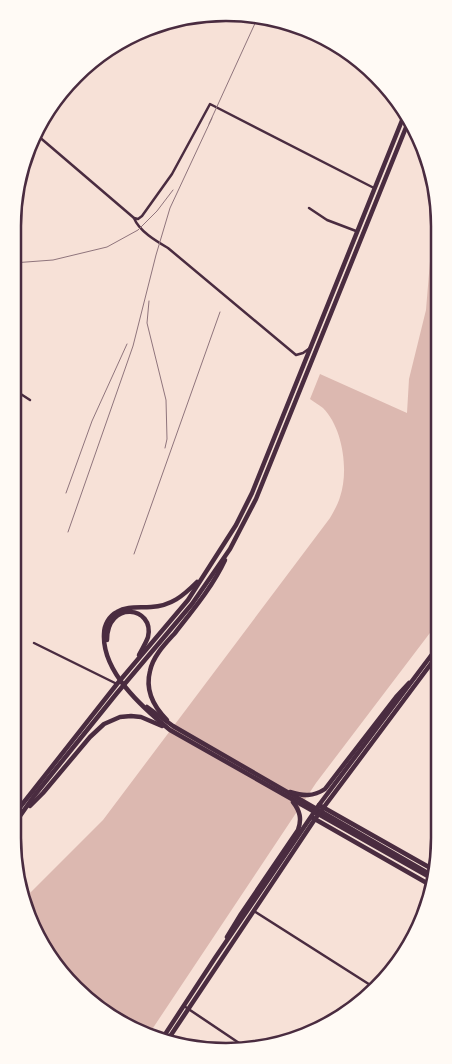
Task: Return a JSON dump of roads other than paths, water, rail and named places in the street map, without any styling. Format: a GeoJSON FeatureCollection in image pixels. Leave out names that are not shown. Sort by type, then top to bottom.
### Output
{"type":"FeatureCollection","features":[{"type":"Feature","properties":{"kind":"main road"},"geometry":{"type":"LineString","coordinates":[[21,805],[117,684],[188,600],[245,509],[402,122]]}},
{"type":"Feature","properties":{"kind":"main road"},"geometry":{"type":"LineString","coordinates":[[172,728],[154,704],[149,688],[150,671],[157,655],[198,603],[220,571],[256,499],[406,128]]}},
{"type":"Feature","properties":{"kind":"main road"},"geometry":{"type":"LineString","coordinates":[[22,814],[34,796],[112,699],[192,604],[230,549]]}},
{"type":"Feature","properties":{"kind":"main road"},"geometry":{"type":"LineString","coordinates":[[205,574],[184,595],[173,602],[163,606],[123,609],[108,620],[104,632],[105,646],[113,667],[129,692],[150,714],[172,728],[427,875]]}},
{"type":"Feature","properties":{"kind":"main road"},"geometry":{"type":"LineString","coordinates":[[135,663],[148,636],[146,622],[137,613],[119,613],[110,623],[107,630],[109,649],[113,661],[130,688],[151,711],[172,728]]}},
{"type":"Feature","properties":{"kind":"main road"},"geometry":{"type":"LineString","coordinates":[[281,791],[306,796],[319,792],[332,782],[396,696],[431,655]]}},
{"type":"Feature","properties":{"kind":"main road"},"geometry":{"type":"LineString","coordinates":[[214,958],[313,818],[324,808],[431,664]]}},
{"type":"Feature","properties":{"kind":"main road"},"geometry":{"type":"LineString","coordinates":[[166,1034],[253,911],[313,818],[318,805],[400,698],[413,678]]}},
{"type":"Feature","properties":{"kind":"main road"},"geometry":{"type":"LineString","coordinates":[[22,814],[63,770],[97,729],[112,719],[141,717],[172,728]]}},
{"type":"Feature","properties":{"kind":"main road"},"geometry":{"type":"LineString","coordinates":[[170,1035],[241,914],[291,841],[300,824],[300,817],[296,806],[281,791]]}},
{"type":"Feature","properties":{"kind":"main road"},"geometry":{"type":"LineString","coordinates":[[318,805],[429,867]]}},
{"type":"Feature","properties":{"kind":"main road"},"geometry":{"type":"LineString","coordinates":[[313,818],[426,883]]}},
{"type":"Feature","properties":{"kind":"street"},"geometry":{"type":"LineString","coordinates":[[134,218],[138,219],[142,216],[172,174],[210,104],[375,188]]}},
{"type":"Feature","properties":{"kind":"street"},"geometry":{"type":"LineString","coordinates":[[41,139],[134,218],[136,223],[155,240],[168,248],[296,355],[303,354],[311,347]]}},
{"type":"Feature","properties":{"kind":"street"},"geometry":{"type":"LineString","coordinates":[[309,208],[327,220],[358,232]]}},
{"type":"Feature","properties":{"kind":"street"},"geometry":{"type":"LineString","coordinates":[[21,394],[30,400]]}},
{"type":"Feature","properties":{"kind":"street"},"geometry":{"type":"LineString","coordinates":[[34,643],[117,684]]}},
{"type":"Feature","properties":{"kind":"street"},"geometry":{"type":"LineString","coordinates":[[253,911],[369,984]]}},
{"type":"Feature","properties":{"kind":"street"},"geometry":{"type":"LineString","coordinates":[[186,1007],[237,1042]]}},
{"type":"Feature","properties":{"kind":"railway"},"geometry":{"type":"LineString","coordinates":[[209,124],[255,23]]}},
{"type":"Feature","properties":{"kind":"railway"},"geometry":{"type":"LineString","coordinates":[[68,532],[133,346],[170,208],[212,118]]}},
{"type":"Feature","properties":{"kind":"railway"},"geometry":{"type":"LineString","coordinates":[[21,262],[53,260],[107,247],[138,230],[157,211],[173,190]]}},
{"type":"Feature","properties":{"kind":"railway"},"geometry":{"type":"LineString","coordinates":[[149,301],[147,323],[166,400],[167,439],[165,448]]}},
{"type":"Feature","properties":{"kind":"railway"},"geometry":{"type":"LineString","coordinates":[[134,554],[220,312]]}},
{"type":"Feature","properties":{"kind":"railway"},"geometry":{"type":"LineString","coordinates":[[66,493],[92,421],[127,344]]}}]}
